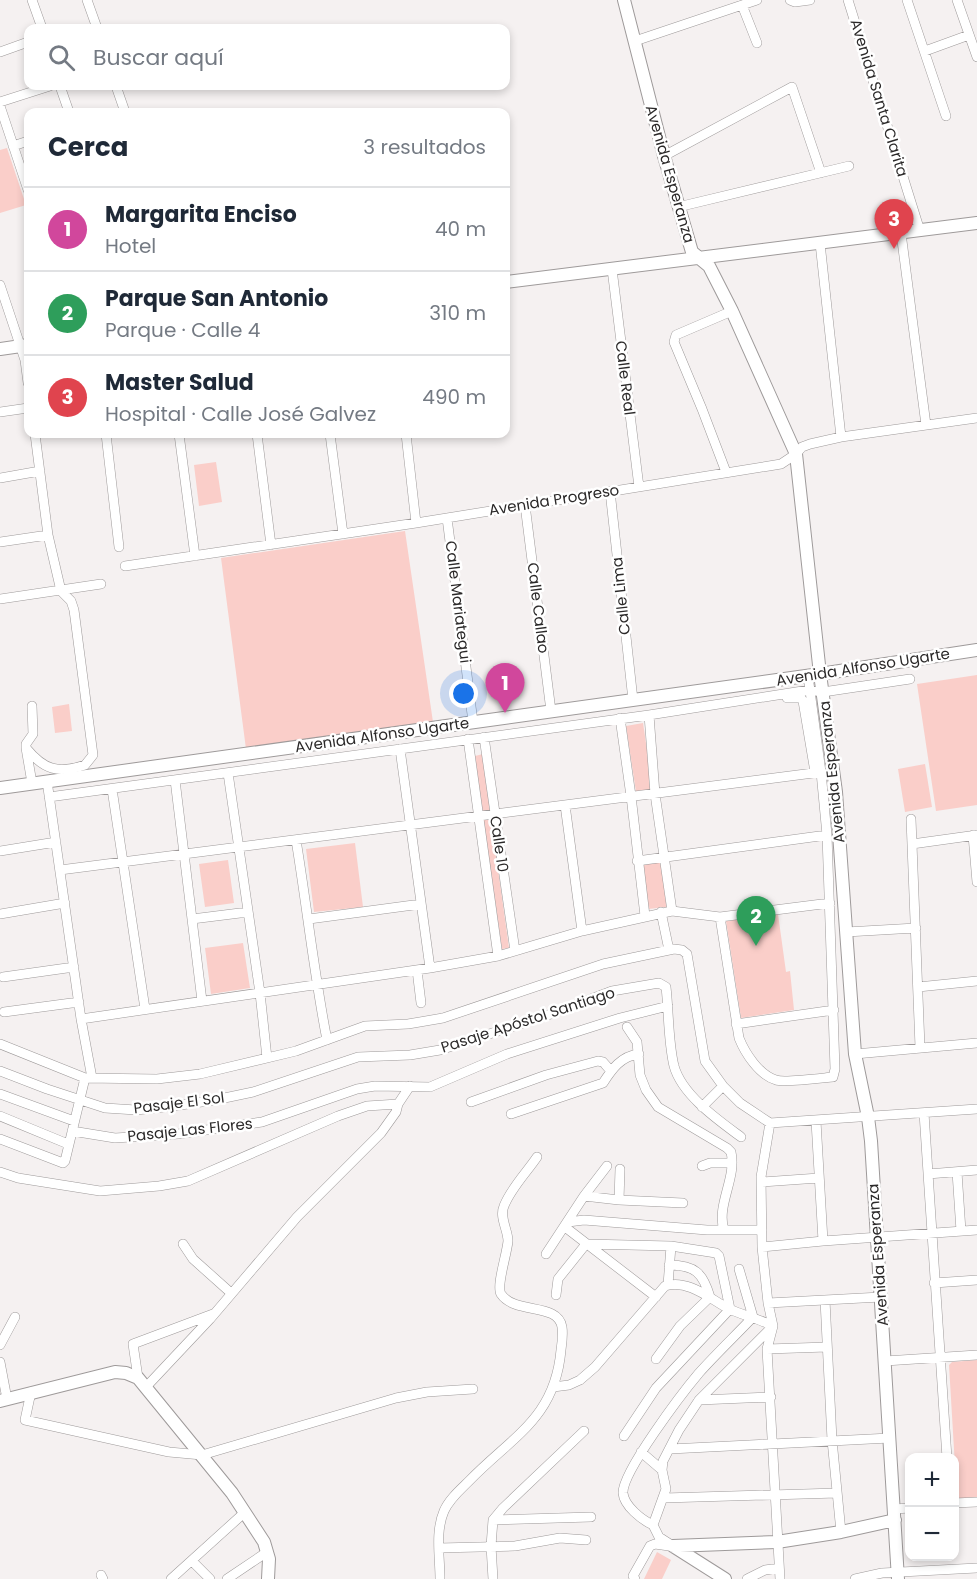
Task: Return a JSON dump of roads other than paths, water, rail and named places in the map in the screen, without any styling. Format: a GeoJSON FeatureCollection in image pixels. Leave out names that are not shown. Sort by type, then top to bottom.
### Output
{"type":"FeatureCollection","features":[{"type":"Feature","properties":{"kind":"street"},"geometry":{"type":"LineString","coordinates":[[32,0],[41,24]]}},
{"type":"Feature","properties":{"kind":"street"},"geometry":{"type":"LineString","coordinates":[[87,0],[96,24]]}},
{"type":"Feature","properties":{"kind":"street","name":"Avenida Esperanza"},"geometry":{"type":"LineString","coordinates":[[624,0],[664,156],[692,252],[709,266],[732,311],[796,454],[814,675],[823,692],[836,792],[855,1053],[868,1117],[898,1576]]}},
{"type":"Feature","properties":{"kind":"street"},"geometry":{"type":"LineString","coordinates":[[635,41],[757,0]]}},
{"type":"Feature","properties":{"kind":"street"},"geometry":{"type":"LineString","coordinates":[[790,0],[795,2],[810,0]]}},
{"type":"Feature","properties":{"kind":"street","name":"Avenida Santa Clarita"},"geometry":{"type":"LineString","coordinates":[[848,0],[920,231]]}},
{"type":"Feature","properties":{"kind":"street"},"geometry":{"type":"LineString","coordinates":[[907,0],[946,116]]}},
{"type":"Feature","properties":{"kind":"street"},"geometry":{"type":"LineString","coordinates":[[957,0],[977,57]]}},
{"type":"Feature","properties":{"kind":"street"},"geometry":{"type":"LineString","coordinates":[[742,5],[757,43]]}},
{"type":"Feature","properties":{"kind":"street"},"geometry":{"type":"LineString","coordinates":[[924,51],[969,35]]}},
{"type":"Feature","properties":{"kind":"street"},"geometry":{"type":"LineString","coordinates":[[0,52],[24,43]]}},
{"type":"Feature","properties":{"kind":"street"},"geometry":{"type":"LineString","coordinates":[[664,156],[792,87],[821,173]]}},
{"type":"Feature","properties":{"kind":"street"},"geometry":{"type":"LineString","coordinates":[[0,102],[38,90]]}},
{"type":"Feature","properties":{"kind":"street"},"geometry":{"type":"LineString","coordinates":[[61,90],[68,108]]}},
{"type":"Feature","properties":{"kind":"street"},"geometry":{"type":"LineString","coordinates":[[117,90],[124,108]]}},
{"type":"Feature","properties":{"kind":"street"},"geometry":{"type":"LineString","coordinates":[[0,106],[5,136],[13,146],[24,178]]}},
{"type":"Feature","properties":{"kind":"street"},"geometry":{"type":"LineString","coordinates":[[13,146],[24,142]]}},
{"type":"Feature","properties":{"kind":"street"},"geometry":{"type":"LineString","coordinates":[[678,207],[849,166]]}},
{"type":"Feature","properties":{"kind":"street"},"geometry":{"type":"LineString","coordinates":[[510,282],[977,224]]}},
{"type":"Feature","properties":{"kind":"street"},"geometry":{"type":"LineString","coordinates":[[902,233],[926,425]]}},
{"type":"Feature","properties":{"kind":"street"},"geometry":{"type":"LineString","coordinates":[[820,243],[841,437]]}},
{"type":"Feature","properties":{"kind":"street","name":"Calle Real"},"geometry":{"type":"LineString","coordinates":[[612,269],[639,487]]}},
{"type":"Feature","properties":{"kind":"street"},"geometry":{"type":"LineString","coordinates":[[0,285],[24,344]]}},
{"type":"Feature","properties":{"kind":"street"},"geometry":{"type":"LineString","coordinates":[[726,472],[674,342],[676,335],[732,311]]}},
{"type":"Feature","properties":{"kind":"street"},"geometry":{"type":"LineString","coordinates":[[0,349],[24,346]]}},
{"type":"Feature","properties":{"kind":"street"},"geometry":{"type":"LineString","coordinates":[[0,412],[24,409]]}},
{"type":"Feature","properties":{"kind":"street","name":"Avenida Progreso"},"geometry":{"type":"LineString","coordinates":[[125,566],[416,523],[781,464],[802,447],[810,444],[841,437],[977,418]]}},
{"type":"Feature","properties":{"kind":"street"},"geometry":{"type":"LineString","coordinates":[[26,748],[36,761],[59,770],[85,765],[93,755],[74,610],[71,601],[60,591],[48,535],[36,438]]}},
{"type":"Feature","properties":{"kind":"street"},"geometry":{"type":"LineString","coordinates":[[106,438],[119,548]]}},
{"type":"Feature","properties":{"kind":"street"},"geometry":{"type":"LineString","coordinates":[[180,438],[195,555]]}},
{"type":"Feature","properties":{"kind":"street"},"geometry":{"type":"LineString","coordinates":[[258,438],[272,544]]}},
{"type":"Feature","properties":{"kind":"street"},"geometry":{"type":"LineString","coordinates":[[331,438],[343,534]]}},
{"type":"Feature","properties":{"kind":"street"},"geometry":{"type":"LineString","coordinates":[[406,438],[416,523]]}},
{"type":"Feature","properties":{"kind":"street"},"geometry":{"type":"LineString","coordinates":[[0,477],[40,471]]}},
{"type":"Feature","properties":{"kind":"street","name":"Calle Lima"},"geometry":{"type":"LineString","coordinates":[[610,491],[633,700]]}},
{"type":"Feature","properties":{"kind":"street","name":"Calle Callao"},"geometry":{"type":"LineString","coordinates":[[525,505],[551,711]]}},
{"type":"Feature","properties":{"kind":"street","name":"Calle Mariategui"},"geometry":{"type":"LineString","coordinates":[[447,518],[473,722]]}},
{"type":"Feature","properties":{"kind":"street"},"geometry":{"type":"LineString","coordinates":[[0,542],[48,535]]}},
{"type":"Feature","properties":{"kind":"street"},"geometry":{"type":"LineString","coordinates":[[0,599],[101,584]]}},
{"type":"Feature","properties":{"kind":"street","name":"Avenida Alfonso Ugarte"},"geometry":{"type":"LineString","coordinates":[[0,788],[814,675],[977,650]]}},
{"type":"Feature","properties":{"kind":"street"},"geometry":{"type":"LineString","coordinates":[[720,918],[736,1024],[744,1052],[756,1067],[776,1081],[833,1077],[835,1069],[834,1010],[826,835],[809,690],[814,675]]}},
{"type":"Feature","properties":{"kind":"street","name":"Avenida Alfonso Ugarte"},"geometry":{"type":"LineString","coordinates":[[50,797],[649,715],[809,690],[823,692],[910,680]]}},
{"type":"Feature","properties":{"kind":"street"},"geometry":{"type":"LineString","coordinates":[[758,698],[801,698],[818,772]]}},
{"type":"Feature","properties":{"kind":"street"},"geometry":{"type":"LineString","coordinates":[[32,706],[33,734],[26,744],[32,783]]}},
{"type":"Feature","properties":{"kind":"street"},"geometry":{"type":"LineString","coordinates":[[649,715],[655,794],[672,910]]}},
{"type":"Feature","properties":{"kind":"street"},"geometry":{"type":"LineString","coordinates":[[620,718],[632,796],[645,916]]}},
{"type":"Feature","properties":{"kind":"street","name":"Calle 10"},"geometry":{"type":"LineString","coordinates":[[484,737],[514,951]]}},
{"type":"Feature","properties":{"kind":"street"},"geometry":{"type":"LineString","coordinates":[[468,739],[498,956]]}},
{"type":"Feature","properties":{"kind":"street"},"geometry":{"type":"LineString","coordinates":[[400,749],[430,968]]}},
{"type":"Feature","properties":{"kind":"street"},"geometry":{"type":"LineString","coordinates":[[60,870],[818,772]]}},
{"type":"Feature","properties":{"kind":"street"},"geometry":{"type":"LineString","coordinates":[[228,773],[260,993],[267,1058]]}},
{"type":"Feature","properties":{"kind":"street"},"geometry":{"type":"LineString","coordinates":[[175,780],[186,855],[202,1001]]}},
{"type":"Feature","properties":{"kind":"street"},"geometry":{"type":"LineString","coordinates":[[0,1139],[59,1163],[65,1161],[79,1101],[89,1078],[47,781]]}},
{"type":"Feature","properties":{"kind":"street"},"geometry":{"type":"LineString","coordinates":[[112,789],[145,1009]]}},
{"type":"Feature","properties":{"kind":"street"},"geometry":{"type":"LineString","coordinates":[[565,805],[582,931]]}},
{"type":"Feature","properties":{"kind":"street"},"geometry":{"type":"LineString","coordinates":[[911,819],[920,1047]]}},
{"type":"Feature","properties":{"kind":"street"},"geometry":{"type":"LineString","coordinates":[[638,861],[826,835]]}},
{"type":"Feature","properties":{"kind":"street"},"geometry":{"type":"LineString","coordinates":[[912,844],[975,835],[977,882]]}},
{"type":"Feature","properties":{"kind":"street"},"geometry":{"type":"LineString","coordinates":[[296,840],[309,919],[316,984],[327,1040]]}},
{"type":"Feature","properties":{"kind":"street"},"geometry":{"type":"LineString","coordinates":[[0,850],[56,842]]}},
{"type":"Feature","properties":{"kind":"street"},"geometry":{"type":"LineString","coordinates":[[0,914],[65,903]]}},
{"type":"Feature","properties":{"kind":"street"},"geometry":{"type":"LineString","coordinates":[[81,1019],[498,956],[582,931],[672,910],[720,918],[830,903]]}},
{"type":"Feature","properties":{"kind":"street"},"geometry":{"type":"LineString","coordinates":[[309,919],[421,904]]}},
{"type":"Feature","properties":{"kind":"street"},"geometry":{"type":"LineString","coordinates":[[192,919],[248,912]]}},
{"type":"Feature","properties":{"kind":"street"},"geometry":{"type":"LineString","coordinates":[[661,912],[669,950]]}},
{"type":"Feature","properties":{"kind":"street"},"geometry":{"type":"LineString","coordinates":[[846,932],[916,928]]}},
{"type":"Feature","properties":{"kind":"street"},"geometry":{"type":"LineString","coordinates":[[0,1044],[89,1078],[170,1078],[200,1074],[296,1051],[365,1026],[408,1024],[443,1018],[603,964],[669,950],[682,950],[687,954],[705,1061],[723,1086],[740,1104],[770,1123],[977,1109]]}},
{"type":"Feature","properties":{"kind":"street"},"geometry":{"type":"LineString","coordinates":[[3,977],[74,967]]}},
{"type":"Feature","properties":{"kind":"street"},"geometry":{"type":"LineString","coordinates":[[417,970],[421,1003]]}},
{"type":"Feature","properties":{"kind":"street"},"geometry":{"type":"LineString","coordinates":[[918,987],[977,981]]}},
{"type":"Feature","properties":{"kind":"street","name":"Pasaje Apóstol Santiago"},"geometry":{"type":"LineString","coordinates":[[358,1057],[410,1055],[440,1050],[554,1013],[612,991],[662,984],[666,987],[668,1006]]}},
{"type":"Feature","properties":{"kind":"street"},"geometry":{"type":"LineString","coordinates":[[4,1012],[79,1002]]}},
{"type":"Feature","properties":{"kind":"street"},"geometry":{"type":"LineString","coordinates":[[668,1006],[669,1038],[675,1069],[702,1107],[741,1137]]}},
{"type":"Feature","properties":{"kind":"street","name":"Pasaje Las Flores"},"geometry":{"type":"LineString","coordinates":[[72,1131],[115,1138],[178,1134],[262,1122],[357,1089],[375,1086],[430,1087],[507,1054],[620,1018],[668,1006]]}},
{"type":"Feature","properties":{"kind":"street"},"geometry":{"type":"LineString","coordinates":[[736,1024],[834,1010]]}},
{"type":"Feature","properties":{"kind":"street"},"geometry":{"type":"LineString","coordinates":[[627,1027],[637,1042],[640,1075],[646,1090],[658,1107],[731,1152],[729,1185],[722,1211],[724,1230]]}},
{"type":"Feature","properties":{"kind":"street"},"geometry":{"type":"LineString","coordinates":[[855,1053],[977,1044]]}},
{"type":"Feature","properties":{"kind":"street"},"geometry":{"type":"LineString","coordinates":[[511,1114],[603,1083],[610,1070],[631,1055],[639,1054]]}},
{"type":"Feature","properties":{"kind":"street","name":"Pasaje El Sol"},"geometry":{"type":"LineString","coordinates":[[0,1071],[79,1101],[105,1108],[136,1110],[215,1100],[253,1092],[358,1057]]}},
{"type":"Feature","properties":{"kind":"street"},"geometry":{"type":"LineString","coordinates":[[471,1102],[598,1061],[603,1062],[610,1070]]}},
{"type":"Feature","properties":{"kind":"street"},"geometry":{"type":"LineString","coordinates":[[142,1383],[215,1313],[297,1217],[381,1133],[396,1113],[398,1104],[410,1086]]}},
{"type":"Feature","properties":{"kind":"street"},"geometry":{"type":"LineString","coordinates":[[702,1107],[723,1086]]}},
{"type":"Feature","properties":{"kind":"street"},"geometry":{"type":"LineString","coordinates":[[0,1094],[74,1121]]}},
{"type":"Feature","properties":{"kind":"street"},"geometry":{"type":"LineString","coordinates":[[0,1172],[18,1178],[100,1191],[159,1186],[188,1181],[338,1116],[367,1106],[398,1104]]}},
{"type":"Feature","properties":{"kind":"street"},"geometry":{"type":"LineString","coordinates":[[924,1113],[947,1453]]}},
{"type":"Feature","properties":{"kind":"street"},"geometry":{"type":"LineString","coordinates":[[0,1116],[68,1144]]}},
{"type":"Feature","properties":{"kind":"street"},"geometry":{"type":"LineString","coordinates":[[816,1121],[823,1241]]}},
{"type":"Feature","properties":{"kind":"street"},"geometry":{"type":"LineString","coordinates":[[770,1123],[761,1182],[762,1247],[773,1326],[767,1349],[780,1579]]}},
{"type":"Feature","properties":{"kind":"street"},"geometry":{"type":"LineString","coordinates":[[440,1579],[439,1531],[444,1510],[454,1496],[482,1468],[520,1436],[542,1410],[553,1387],[561,1351],[562,1326],[550,1312],[514,1304],[502,1295],[498,1283],[504,1270],[508,1239],[503,1220],[503,1207],[537,1157]]}},
{"type":"Feature","properties":{"kind":"street"},"geometry":{"type":"LineString","coordinates":[[702,1166],[710,1163],[732,1163]]}},
{"type":"Feature","properties":{"kind":"street"},"geometry":{"type":"LineString","coordinates":[[546,1254],[584,1196],[607,1166]]}},
{"type":"Feature","properties":{"kind":"street"},"geometry":{"type":"LineString","coordinates":[[619,1200],[620,1169]]}},
{"type":"Feature","properties":{"kind":"street"},"geometry":{"type":"LineString","coordinates":[[928,1174],[977,1170]]}},
{"type":"Feature","properties":{"kind":"street"},"geometry":{"type":"LineString","coordinates":[[957,1172],[961,1231]]}},
{"type":"Feature","properties":{"kind":"street"},"geometry":{"type":"LineString","coordinates":[[761,1182],[819,1178]]}},
{"type":"Feature","properties":{"kind":"street"},"geometry":{"type":"LineString","coordinates":[[584,1196],[683,1203]]}},
{"type":"Feature","properties":{"kind":"street"},"geometry":{"type":"LineString","coordinates":[[566,1224],[584,1220],[645,1226],[762,1230]]}},
{"type":"Feature","properties":{"kind":"street"},"geometry":{"type":"LineString","coordinates":[[566,1224],[586,1245],[656,1297]]}},
{"type":"Feature","properties":{"kind":"street"},"geometry":{"type":"LineString","coordinates":[[762,1247],[977,1230]]}},
{"type":"Feature","properties":{"kind":"street"},"geometry":{"type":"LineString","coordinates":[[183,1244],[193,1259],[231,1293]]}},
{"type":"Feature","properties":{"kind":"street"},"geometry":{"type":"LineString","coordinates":[[586,1245],[672,1246],[718,1254],[730,1309]]}},
{"type":"Feature","properties":{"kind":"street"},"geometry":{"type":"LineString","coordinates":[[556,1295],[558,1279],[586,1245]]}},
{"type":"Feature","properties":{"kind":"street"},"geometry":{"type":"LineString","coordinates":[[668,1285],[672,1246]]}},
{"type":"Feature","properties":{"kind":"street"},"geometry":{"type":"LineString","coordinates":[[669,1265],[683,1265],[695,1270],[703,1277],[710,1297]]}},
{"type":"Feature","properties":{"kind":"street"},"geometry":{"type":"LineString","coordinates":[[739,1269],[753,1317]]}},
{"type":"Feature","properties":{"kind":"street"},"geometry":{"type":"LineString","coordinates":[[934,1283],[977,1280]]}},
{"type":"Feature","properties":{"kind":"street"},"geometry":{"type":"LineString","coordinates":[[553,1387],[580,1380],[595,1367],[668,1285],[687,1286],[730,1309],[773,1326]]}},
{"type":"Feature","properties":{"kind":"street"},"geometry":{"type":"LineString","coordinates":[[656,1359],[680,1326],[710,1297]]}},
{"type":"Feature","properties":{"kind":"street"},"geometry":{"type":"LineString","coordinates":[[768,1303],[881,1297]]}},
{"type":"Feature","properties":{"kind":"street"},"geometry":{"type":"LineString","coordinates":[[825,1300],[832,1440],[841,1532]]}},
{"type":"Feature","properties":{"kind":"street"},"geometry":{"type":"LineString","coordinates":[[624,1436],[656,1388],[730,1309]]}},
{"type":"Feature","properties":{"kind":"street"},"geometry":{"type":"LineString","coordinates":[[142,1383],[134,1344],[215,1313]]}},
{"type":"Feature","properties":{"kind":"street"},"geometry":{"type":"LineString","coordinates":[[0,1345],[15,1317]]}},
{"type":"Feature","properties":{"kind":"street"},"geometry":{"type":"LineString","coordinates":[[724,1579],[659,1537],[653,1525],[646,1522],[625,1502],[623,1491],[629,1472],[641,1452],[698,1374],[753,1317]]}},
{"type":"Feature","properties":{"kind":"street"},"geometry":{"type":"LineString","coordinates":[[653,1525],[664,1498],[663,1461],[679,1430],[699,1400],[773,1326]]}},
{"type":"Feature","properties":{"kind":"street"},"geometry":{"type":"LineString","coordinates":[[767,1349],[827,1347]]}},
{"type":"Feature","properties":{"kind":"street"},"geometry":{"type":"LineString","coordinates":[[885,1361],[977,1355]]}},
{"type":"Feature","properties":{"kind":"street"},"geometry":{"type":"LineString","coordinates":[[0,1362],[4,1400],[116,1372],[126,1373],[142,1383],[232,1493],[264,1542],[269,1559],[268,1579]]}},
{"type":"Feature","properties":{"kind":"street"},"geometry":{"type":"LineString","coordinates":[[31,1392],[25,1420],[169,1452],[202,1455],[396,1398],[428,1392],[473,1389]]}},
{"type":"Feature","properties":{"kind":"street"},"geometry":{"type":"LineString","coordinates":[[699,1400],[771,1397]]}},
{"type":"Feature","properties":{"kind":"street"},"geometry":{"type":"LineString","coordinates":[[493,1579],[491,1546],[493,1520],[584,1431]]}},
{"type":"Feature","properties":{"kind":"street"},"geometry":{"type":"LineString","coordinates":[[670,1449],[890,1438]]}},
{"type":"Feature","properties":{"kind":"street"},"geometry":{"type":"LineString","coordinates":[[641,1452],[662,1470]]}},
{"type":"Feature","properties":{"kind":"street"},"geometry":{"type":"LineString","coordinates":[[664,1498],[837,1493]]}},
{"type":"Feature","properties":{"kind":"street"},"geometry":{"type":"LineString","coordinates":[[959,1503],[977,1502]]}},
{"type":"Feature","properties":{"kind":"street"},"geometry":{"type":"LineString","coordinates":[[633,1578],[650,1546],[655,1544],[673,1546],[777,1542],[841,1532],[905,1510]]}},
{"type":"Feature","properties":{"kind":"street"},"geometry":{"type":"LineString","coordinates":[[171,1579],[244,1514]]}},
{"type":"Feature","properties":{"kind":"street"},"geometry":{"type":"LineString","coordinates":[[493,1520],[591,1517]]}},
{"type":"Feature","properties":{"kind":"street"},"geometry":{"type":"LineString","coordinates":[[439,1548],[515,1546],[560,1538],[586,1540]]}},
{"type":"Feature","properties":{"kind":"street"},"geometry":{"type":"LineString","coordinates":[[227,1579],[267,1552]]}},
{"type":"Feature","properties":{"kind":"street"},"geometry":{"type":"LineString","coordinates":[[192,1561],[210,1579]]}},
{"type":"Feature","properties":{"kind":"street"},"geometry":{"type":"LineString","coordinates":[[747,1579],[765,1570],[779,1568]]}},
{"type":"Feature","properties":{"kind":"street"},"geometry":{"type":"LineString","coordinates":[[855,1579],[882,1573],[898,1576],[953,1574],[977,1568]]}},
{"type":"Feature","properties":{"kind":"place","name":"Master Salud"},"geometry":{"type":"Point","coordinates":[894,249]}},
{"type":"Feature","properties":{"kind":"place","name":"Margarita Enciso"},"geometry":{"type":"Point","coordinates":[505,713]}},
{"type":"Feature","properties":{"kind":"place","name":"Parque San Antonio"},"geometry":{"type":"Point","coordinates":[756,946]}}]}
